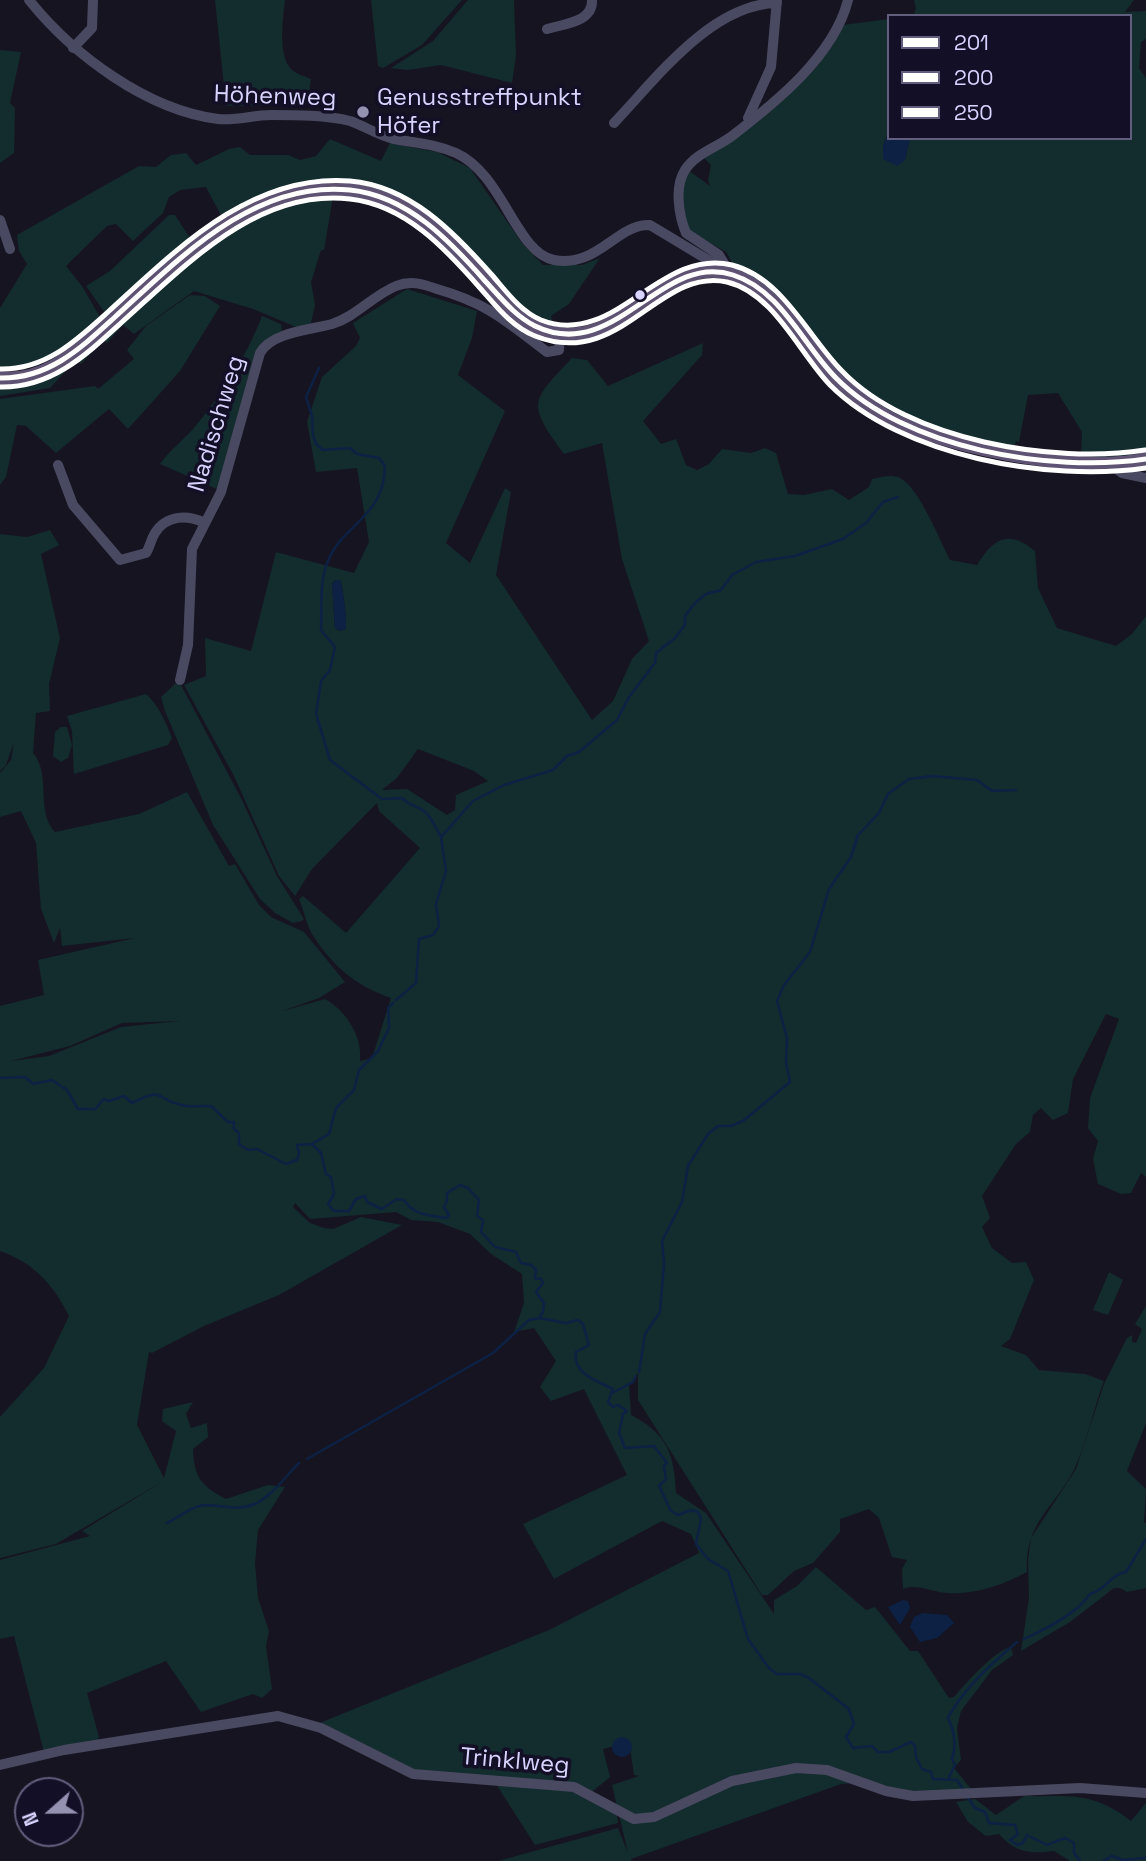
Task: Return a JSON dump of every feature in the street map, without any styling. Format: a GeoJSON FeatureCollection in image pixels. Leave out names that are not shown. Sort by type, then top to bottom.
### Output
{"type":"FeatureCollection","features":[{"type":"Feature","properties":{"kind":"main road"},"geometry":{"type":"LineString","coordinates":[[0,378],[23,379],[54,368],[219,231],[268,201],[317,188],[370,194],[408,208],[446,237],[502,300],[527,322],[560,335],[586,335],[605,328],[662,291],[696,275],[730,273],[750,282],[767,296],[838,379],[901,424],[976,446],[1077,464],[1111,465],[1146,459]]}},
{"type":"Feature","properties":{"kind":"street","name":"Höhenweg"},"geometry":{"type":"LineString","coordinates":[[29,0],[73,48],[140,90],[186,111],[223,119],[270,115],[348,121],[392,139],[431,145],[459,154],[498,190],[531,247],[552,260],[567,261],[592,255],[628,231],[646,225],[661,228],[730,273]]}},
{"type":"Feature","properties":{"kind":"street"},"geometry":{"type":"LineString","coordinates":[[73,48],[92,28],[93,0]]}},
{"type":"Feature","properties":{"kind":"street"},"geometry":{"type":"LineString","coordinates":[[547,29],[585,17],[591,9],[592,0]]}},
{"type":"Feature","properties":{"kind":"street"},"geometry":{"type":"LineString","coordinates":[[730,273],[719,255],[686,233],[681,214],[681,182],[694,158],[731,136],[747,121],[772,105],[792,85],[837,30],[848,0]]}},
{"type":"Feature","properties":{"kind":"street"},"geometry":{"type":"LineString","coordinates":[[614,123],[646,86],[694,41],[746,8],[777,1],[769,74],[747,121]]}},
{"type":"Feature","properties":{"kind":"street"},"geometry":{"type":"LineString","coordinates":[[0,220],[10,249]]}},
{"type":"Feature","properties":{"kind":"street","name":"Nadischweg"},"geometry":{"type":"LineString","coordinates":[[180,680],[188,645],[192,549],[225,481],[260,354],[273,340],[345,320],[391,288],[413,282],[484,305],[513,323],[547,352],[559,350],[560,335]]}},
{"type":"Feature","properties":{"kind":"street","name":"Nadischweg"},"geometry":{"type":"LineString","coordinates":[[58,465],[73,505],[120,560],[146,553],[158,529],[177,517],[191,517],[205,523]]}},
{"type":"Feature","properties":{"kind":"street"},"geometry":{"type":"LineString","coordinates":[[1111,465],[1122,473],[1146,478]]}},
{"type":"Feature","properties":{"kind":"street","name":"Trinklweg"},"geometry":{"type":"LineString","coordinates":[[0,1765],[58,1751],[278,1716],[321,1728],[413,1774],[574,1787],[634,1819],[662,1814],[732,1781],[796,1768],[827,1770],[904,1795],[957,1795],[1080,1788],[1146,1793]]}},
{"type":"Feature","properties":{"kind":"green space"},"geometry":{"type":"Polygon","coordinates":[[[215,0],[285,0],[282,35],[286,62],[294,72],[311,79],[309,92],[302,94],[300,105],[226,106],[215,0]]]}},
{"type":"Feature","properties":{"kind":"green space"},"geometry":{"type":"Polygon","coordinates":[[[371,0],[462,0],[422,45],[383,68],[378,66],[371,0]]]}},
{"type":"Feature","properties":{"kind":"green space"},"geometry":{"type":"Polygon","coordinates":[[[468,0],[514,0],[516,56],[512,83],[441,65],[408,70],[391,68],[433,41],[468,0]]]}},
{"type":"Feature","properties":{"kind":"green space"},"geometry":{"type":"Polygon","coordinates":[[[914,0],[1134,0],[1125,12],[1146,11],[1146,39],[1141,42],[1139,68],[1146,78],[1146,454],[1081,460],[1082,432],[1058,393],[1028,395],[1019,442],[1016,441],[1014,448],[942,432],[901,417],[857,389],[815,351],[737,271],[726,252],[687,230],[682,189],[688,170],[710,186],[708,180],[711,165],[702,156],[773,107],[843,25],[887,19],[887,136],[883,145],[905,160],[910,140],[1132,140],[1132,14],[914,14],[914,0]]]}},
{"type":"Feature","properties":{"kind":"green space"},"geometry":{"type":"Polygon","coordinates":[[[0,50],[21,52],[10,103],[15,108],[14,153],[0,163],[0,50]]]}},
{"type":"Feature","properties":{"kind":"green space"},"geometry":{"type":"Polygon","coordinates":[[[330,139],[381,161],[390,143],[437,152],[470,168],[522,243],[543,265],[582,265],[600,258],[569,304],[551,316],[555,330],[520,311],[434,221],[337,185],[225,223],[206,187],[180,190],[169,197],[163,213],[133,241],[116,224],[107,226],[66,266],[82,286],[101,319],[67,348],[43,363],[30,368],[0,370],[0,308],[27,264],[19,251],[17,235],[139,166],[156,167],[171,155],[186,153],[196,165],[229,149],[240,147],[250,155],[288,155],[300,160],[316,156],[330,139]]]}},
{"type":"Feature","properties":{"kind":"green space"},"geometry":{"type":"Polygon","coordinates":[[[306,194],[333,197],[324,250],[321,250],[311,282],[315,305],[311,323],[301,329],[253,309],[194,291],[134,334],[123,325],[107,343],[103,340],[81,364],[76,360],[50,388],[0,396],[0,382],[31,381],[214,240],[251,215],[306,194]]]}},
{"type":"Feature","properties":{"kind":"green space"},"geometry":{"type":"Polygon","coordinates":[[[169,215],[175,215],[192,241],[105,313],[86,286],[110,271],[169,215]]]}},
{"type":"Feature","properties":{"kind":"green space"},"geometry":{"type":"Polygon","coordinates":[[[407,289],[477,311],[472,338],[458,375],[505,411],[446,543],[470,563],[505,488],[511,492],[496,575],[592,720],[613,701],[632,659],[649,641],[622,559],[602,443],[564,454],[539,413],[541,394],[572,358],[587,360],[608,386],[703,343],[702,355],[643,421],[661,444],[676,439],[686,465],[697,470],[709,464],[722,449],[751,453],[765,448],[776,453],[788,494],[804,495],[832,489],[849,500],[869,487],[872,479],[897,477],[907,483],[922,503],[950,560],[977,565],[989,548],[1009,539],[1026,544],[1035,551],[1038,588],[1057,628],[1116,646],[1132,634],[1146,616],[1146,1177],[1141,1173],[1131,1193],[1121,1194],[1098,1184],[1093,1159],[1098,1141],[1088,1128],[1090,1098],[1119,1019],[1106,1014],[1073,1079],[1068,1113],[1053,1120],[1041,1108],[1033,1115],[1030,1132],[1016,1144],[982,1196],[990,1218],[982,1227],[992,1248],[1012,1263],[1026,1262],[1034,1280],[1010,1339],[1001,1346],[1026,1355],[1039,1370],[1085,1374],[1104,1381],[1074,1470],[1035,1528],[1027,1555],[1027,1572],[978,1591],[947,1593],[919,1587],[903,1589],[902,1569],[907,1560],[892,1557],[879,1518],[869,1509],[840,1519],[840,1532],[813,1563],[794,1571],[768,1595],[762,1595],[638,1400],[638,1373],[629,1385],[631,1415],[653,1430],[667,1446],[676,1493],[706,1513],[774,1614],[774,1600],[797,1586],[816,1567],[866,1610],[875,1607],[910,1651],[918,1651],[949,1698],[954,1697],[997,1654],[1011,1647],[1013,1655],[992,1670],[961,1711],[957,1728],[961,1760],[954,1768],[971,1789],[913,1794],[828,1768],[781,1768],[783,1772],[826,1772],[903,1797],[947,1800],[903,1799],[855,1783],[841,1784],[631,1859],[632,1861],[498,1861],[618,1828],[628,1853],[612,1785],[639,1776],[634,1775],[630,1748],[619,1745],[603,1749],[610,1777],[593,1791],[555,1781],[409,1770],[317,1724],[549,1630],[699,1553],[691,1534],[662,1521],[554,1579],[523,1524],[627,1475],[584,1389],[551,1401],[540,1387],[556,1361],[534,1328],[514,1332],[524,1303],[522,1274],[491,1254],[470,1234],[438,1222],[411,1220],[396,1212],[310,1219],[295,1203],[293,1207],[310,1223],[324,1228],[333,1229],[361,1217],[402,1225],[279,1295],[204,1326],[152,1353],[149,1352],[137,1425],[164,1478],[176,1431],[162,1421],[163,1409],[193,1402],[186,1414],[191,1428],[207,1423],[208,1437],[193,1449],[195,1467],[200,1480],[210,1490],[226,1499],[268,1485],[285,1487],[258,1530],[255,1563],[258,1598],[269,1631],[266,1646],[272,1689],[262,1698],[253,1694],[201,1712],[166,1661],[87,1693],[99,1737],[96,1744],[44,1752],[14,1636],[0,1639],[0,1560],[90,1536],[82,1531],[165,1480],[56,1544],[0,1558],[0,1417],[44,1368],[69,1316],[56,1294],[33,1268],[0,1251],[0,1006],[44,995],[38,960],[135,938],[62,946],[60,928],[54,943],[41,909],[36,843],[21,811],[0,817],[0,773],[11,760],[14,742],[6,765],[0,771],[0,534],[27,537],[50,530],[59,545],[41,554],[60,638],[49,684],[50,711],[36,713],[33,753],[42,772],[46,814],[55,832],[139,814],[187,792],[229,866],[235,864],[259,905],[271,917],[304,932],[345,982],[319,998],[282,1011],[325,999],[346,1017],[356,1033],[360,1061],[372,1058],[391,998],[356,981],[328,956],[310,930],[299,899],[303,896],[346,933],[420,848],[379,811],[377,803],[312,869],[295,896],[279,876],[234,776],[184,685],[206,676],[205,638],[251,651],[276,552],[354,573],[369,542],[357,468],[316,472],[307,422],[322,377],[356,346],[360,338],[353,323],[407,289]],[[335,580],[332,584],[335,628],[340,631],[346,629],[345,611],[340,580],[335,580]],[[418,749],[397,778],[382,790],[407,789],[447,815],[455,810],[456,795],[488,781],[474,771],[418,749]],[[179,1021],[122,1023],[70,1046],[11,1061],[49,1056],[121,1027],[179,1021]]]}},
{"type":"Feature","properties":{"kind":"green space"},"geometry":{"type":"Polygon","coordinates":[[[190,295],[205,296],[220,306],[180,371],[128,429],[109,409],[56,453],[26,426],[17,425],[6,477],[0,485],[0,399],[95,386],[98,389],[134,359],[127,350],[146,326],[190,295]]]}},
{"type":"Feature","properties":{"kind":"green space"},"geometry":{"type":"Polygon","coordinates":[[[262,316],[281,324],[282,331],[268,340],[219,490],[160,464],[194,428],[223,389],[249,346],[262,316]]]}},
{"type":"Feature","properties":{"kind":"green space"},"geometry":{"type":"Polygon","coordinates":[[[176,683],[181,685],[242,800],[277,876],[304,919],[302,921],[293,923],[275,913],[260,899],[213,825],[161,697],[176,683]]]}},
{"type":"Feature","properties":{"kind":"green space"},"geometry":{"type":"Polygon","coordinates":[[[146,694],[167,726],[172,738],[168,745],[74,774],[72,731],[67,716],[146,694]]]}},
{"type":"Feature","properties":{"kind":"green space"},"geometry":{"type":"Polygon","coordinates":[[[61,727],[67,727],[72,745],[68,758],[61,762],[53,756],[55,732],[61,727]]]}},
{"type":"Feature","properties":{"kind":"green space"},"geometry":{"type":"Polygon","coordinates":[[[1109,1272],[1123,1280],[1108,1315],[1093,1310],[1109,1272]]]}},
{"type":"Feature","properties":{"kind":"green space"},"geometry":{"type":"Polygon","coordinates":[[[1146,1306],[1146,1423],[1127,1471],[1146,1489],[1146,1588],[1127,1592],[1114,1588],[1070,1622],[1021,1651],[1029,1598],[1028,1559],[1031,1538],[1076,1469],[1104,1384],[1127,1338],[1132,1335],[1132,1342],[1136,1343],[1142,1329],[1135,1324],[1146,1306]]]}},
{"type":"Feature","properties":{"kind":"green space"},"geometry":{"type":"Polygon","coordinates":[[[496,1784],[578,1791],[617,1815],[618,1823],[535,1845],[496,1784]]]}},
{"type":"Feature","properties":{"kind":"green space"},"geometry":{"type":"Polygon","coordinates":[[[1024,1796],[1068,1796],[1092,1800],[1117,1811],[1131,1821],[1146,1803],[1146,1861],[1070,1861],[1054,1851],[1017,1849],[999,1834],[986,1836],[968,1822],[956,1802],[975,1799],[996,1815],[1024,1796]]]}},
{"type":"Feature","properties":{"kind":"water"},"geometry":{"type":"Polygon","coordinates":[[[887,136],[887,140],[910,140],[905,160],[897,166],[883,159],[883,145],[887,136]]]}},
{"type":"Feature","properties":{"kind":"water"},"geometry":{"type":"Polygon","coordinates":[[[335,580],[340,580],[345,611],[346,629],[340,631],[335,628],[332,584],[335,580]]]}},
{"type":"Feature","properties":{"kind":"water"},"geometry":{"type":"Polygon","coordinates":[[[903,1600],[908,1601],[910,1608],[900,1625],[888,1607],[903,1600]]]}},
{"type":"Feature","properties":{"kind":"water"},"geometry":{"type":"Polygon","coordinates":[[[923,1613],[947,1615],[954,1623],[937,1638],[920,1642],[910,1627],[914,1617],[923,1613]]]}},
{"type":"Feature","properties":{"kind":"water"},"geometry":{"type":"Polygon","coordinates":[[[622,1737],[629,1740],[632,1747],[629,1754],[622,1757],[615,1754],[612,1747],[615,1740],[622,1737]]]}},
{"type":"Feature","properties":{"kind":"waterway"},"geometry":{"type":"LineString","coordinates":[[319,368],[306,397],[316,444],[323,450],[350,448],[357,454],[379,458],[385,466],[378,497],[362,519],[343,537],[325,569],[321,630],[335,647],[330,670],[321,681],[316,714],[330,760],[382,799],[402,798],[421,809],[431,818],[441,837]]}},
{"type":"Feature","properties":{"kind":"waterway"},"geometry":{"type":"LineString","coordinates":[[396,1000],[416,983],[419,939],[433,935],[439,926],[436,904],[446,871],[441,837],[473,801],[504,785],[553,770],[567,756],[579,752],[617,720],[629,697],[655,663],[656,653],[675,638],[685,625],[685,616],[695,603],[706,594],[721,590],[732,575],[756,562],[795,556],[843,539],[866,523],[883,502],[898,497]]}},
{"type":"Feature","properties":{"kind":"waterway"},"geometry":{"type":"LineString","coordinates":[[639,1372],[645,1334],[660,1312],[664,1263],[662,1241],[682,1202],[688,1166],[708,1134],[718,1126],[731,1126],[743,1121],[790,1082],[786,1063],[787,1038],[777,1001],[784,985],[810,952],[829,889],[851,857],[858,835],[879,813],[888,794],[909,779],[932,776],[977,780],[992,791],[1016,790]]}},
{"type":"Feature","properties":{"kind":"waterway"},"geometry":{"type":"LineString","coordinates":[[312,1144],[329,1134],[336,1108],[354,1090],[359,1070],[378,1051],[389,1028],[388,1008],[393,1003]]}},
{"type":"Feature","properties":{"kind":"waterway"},"geometry":{"type":"LineString","coordinates":[[0,1078],[25,1077],[33,1084],[52,1080],[67,1090],[78,1109],[95,1109],[104,1099],[109,1101],[124,1096],[132,1103],[150,1095],[159,1095],[181,1105],[211,1106],[228,1122],[234,1122],[234,1129],[239,1133],[239,1144],[248,1150],[257,1149],[286,1164],[297,1160],[297,1145],[312,1144],[321,1153],[326,1174],[331,1177],[334,1194],[328,1204],[334,1211],[349,1211],[356,1199],[365,1196],[367,1202],[382,1209],[397,1199],[404,1200],[422,1214],[446,1218],[449,1215],[444,1207],[447,1193],[460,1185],[468,1188],[479,1200],[477,1216],[483,1220],[481,1232],[495,1247],[516,1252],[521,1263],[531,1265],[536,1270],[535,1278],[541,1279],[543,1283],[536,1292],[544,1303],[539,1318],[566,1323],[578,1320],[583,1324],[589,1345],[576,1352],[578,1366],[593,1379],[613,1389],[608,1402],[613,1407],[618,1405],[627,1411],[623,1414],[619,1433],[625,1448],[654,1446],[667,1463],[664,1466],[666,1479],[659,1486],[671,1511],[678,1515],[691,1510],[698,1512],[701,1519],[696,1544],[708,1559],[728,1571],[748,1639],[769,1668],[777,1674],[800,1674],[809,1678],[849,1709],[854,1724],[846,1737],[853,1748],[872,1746],[878,1752],[889,1752],[911,1742],[915,1746],[916,1757],[922,1769],[931,1772],[933,1779],[957,1780],[965,1792]]}},
{"type":"Feature","properties":{"kind":"waterway"},"geometry":{"type":"LineString","coordinates":[[307,1459],[493,1353],[529,1320],[539,1318]]}},
{"type":"Feature","properties":{"kind":"waterway"},"geometry":{"type":"LineString","coordinates":[[614,1392],[633,1382],[636,1376]]}},
{"type":"Feature","properties":{"kind":"waterway"},"geometry":{"type":"LineString","coordinates":[[167,1523],[191,1509],[202,1506],[237,1508],[255,1504],[273,1491],[299,1463]]}},
{"type":"Feature","properties":{"kind":"waterway"},"geometry":{"type":"LineString","coordinates":[[1024,1639],[1061,1620],[1078,1608],[1090,1594],[1126,1572],[1146,1539]]}},
{"type":"Feature","properties":{"kind":"waterway"},"geometry":{"type":"LineString","coordinates":[[949,1777],[955,1765],[952,1759],[954,1738],[948,1718],[970,1687],[1017,1642]]}},
{"type":"Feature","properties":{"kind":"waterway"},"geometry":{"type":"LineString","coordinates":[[968,1798],[975,1808],[985,1812],[989,1823],[1015,1825],[1018,1834],[1010,1840],[1017,1845],[1023,1843],[1027,1835],[1047,1845],[1065,1838],[1074,1843],[1074,1853],[1080,1861]]}},
{"type":"Feature","properties":{"kind":"waterway"},"geometry":{"type":"LineString","coordinates":[[1103,1861],[1112,1856],[1123,1860],[1146,1858]]}},
{"type":"Feature","properties":{"kind":"transit line","name":"250"},"geometry":{"type":"LineString","coordinates":[[0,369],[32,364],[60,351],[189,241],[248,203],[280,189],[314,182],[350,181],[392,192],[429,214],[462,243],[520,306],[541,320],[567,325],[592,321],[615,311],[682,270],[706,263],[732,265],[766,282],[793,310],[842,371],[870,395],[905,415],[984,442],[1026,450],[1068,453],[1145,450]]}},
{"type":"Feature","properties":{"kind":"transit line","name":"201"},"geometry":{"type":"LineString","coordinates":[[0,378],[34,373],[63,360],[90,340],[193,248],[251,210],[282,197],[315,190],[350,190],[391,201],[426,223],[458,251],[509,306],[535,326],[564,334],[590,331],[614,321],[683,278],[707,272],[733,275],[750,282],[778,305],[836,378],[866,402],[901,423],[940,439],[1025,458],[1067,462],[1146,459]]}},
{"type":"Feature","properties":{"kind":"transit line","name":"200"},"geometry":{"type":"LineString","coordinates":[[0,387],[35,382],[66,368],[94,347],[197,256],[253,219],[284,206],[316,199],[350,199],[370,203],[406,219],[453,258],[505,315],[535,336],[565,343],[592,340],[615,330],[680,289],[702,281],[727,282],[744,288],[759,298],[830,385],[860,410],[896,430],[936,447],[1022,467],[1066,471],[1146,468]]}},
{"type":"Feature","properties":{"kind":"place","name":"Genusstreffpunkt Höfer"},"geometry":{"type":"Point","coordinates":[363,112]}}]}
